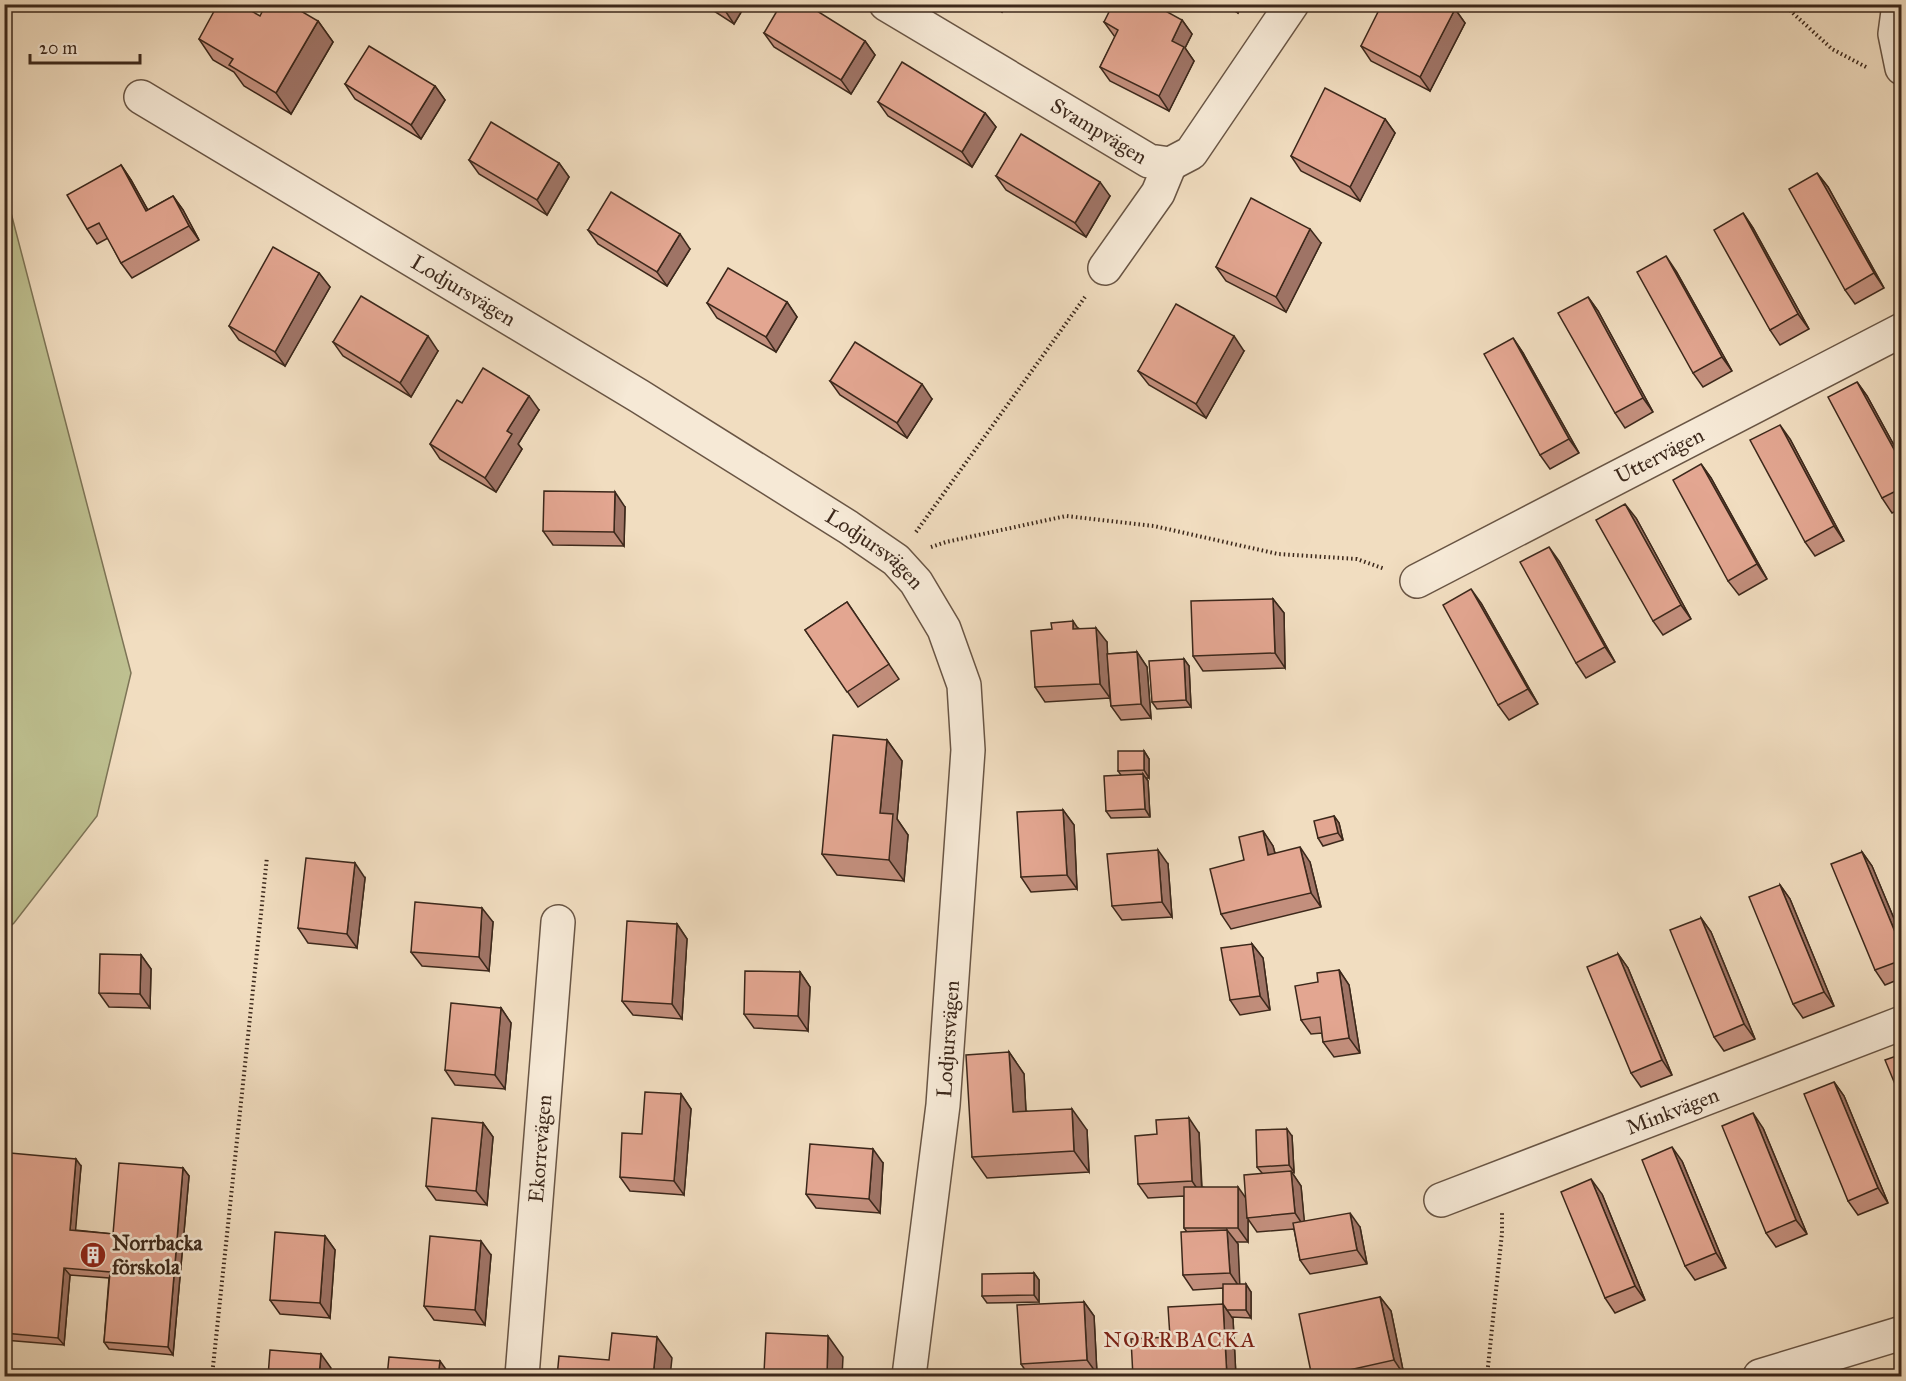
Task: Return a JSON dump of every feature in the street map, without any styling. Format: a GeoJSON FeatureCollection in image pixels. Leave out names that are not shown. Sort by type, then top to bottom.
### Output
{"type":"FeatureCollection","features":[{"type":"Feature","properties":{"kind":"street","name":"Svampvägen"},"geometry":{"type":"LineString","coordinates":[[886,4],[1149,160],[1170,164],[1191,153],[1292,4]]}},
{"type":"Feature","properties":{"kind":"street"},"geometry":{"type":"LineString","coordinates":[[1887,69],[1899,4]]}},
{"type":"Feature","properties":{"kind":"street","name":"Lodjursvägen"},"geometry":{"type":"LineString","coordinates":[[141,97],[639,396],[848,526],[897,560],[916,582],[944,629],[964,685],[968,750],[943,1105],[909,1377]]}},
{"type":"Feature","properties":{"kind":"street"},"geometry":{"type":"LineString","coordinates":[[1105,268],[1158,193],[1170,164]]}},
{"type":"Feature","properties":{"kind":"street","name":"Uttervägen"},"geometry":{"type":"LineString","coordinates":[[1417,581],[1902,330]]}},
{"type":"Feature","properties":{"kind":"street","name":"Ekorrevägen"},"geometry":{"type":"LineString","coordinates":[[522,1377],[558,922]]}},
{"type":"Feature","properties":{"kind":"street","name":"Minkvägen"},"geometry":{"type":"LineString","coordinates":[[1442,1200],[1902,1023]]}},
{"type":"Feature","properties":{"kind":"street"},"geometry":{"type":"LineString","coordinates":[[1760,1377],[1902,1333]]}},
{"type":"Feature","properties":{"kind":"path"},"geometry":{"type":"LineString","coordinates":[[1783,4],[1832,49],[1887,69]]}},
{"type":"Feature","properties":{"kind":"path"},"geometry":{"type":"LineString","coordinates":[[897,560],[1105,268]]}},
{"type":"Feature","properties":{"kind":"path"},"geometry":{"type":"LineString","coordinates":[[897,560],[946,542],[1066,516],[1154,526],[1278,554],[1357,559],[1417,581]]}},
{"type":"Feature","properties":{"kind":"path"},"geometry":{"type":"LineString","coordinates":[[212,1377],[267,858]]}},
{"type":"Feature","properties":{"kind":"path"},"geometry":{"type":"LineString","coordinates":[[1487,1377],[1502,1233],[1501,1177]]}},
{"type":"Feature","properties":{"kind":"green space"},"geometry":{"type":"Polygon","coordinates":[[[4,186],[131,673],[97,816],[14,923],[5,931],[4,186]]]}},
{"type":"Feature","properties":{"kind":"building"},"geometry":{"type":"Polygon","coordinates":[[[218,4],[239,4],[260,16],[266,4],[289,4],[318,21],[276,93],[229,65],[233,59],[199,39],[218,4]]]}},
{"type":"Feature","properties":{"kind":"building"},"geometry":{"type":"Polygon","coordinates":[[[717,4],[727,4],[724,9],[717,4]]]}},
{"type":"Feature","properties":{"kind":"building"},"geometry":{"type":"Polygon","coordinates":[[[781,4],[806,4],[865,41],[841,80],[764,33],[781,4]]]}},
{"type":"Feature","properties":{"kind":"building"},"geometry":{"type":"Polygon","coordinates":[[[1113,4],[1153,4],[1182,20],[1172,41],[1184,47],[1159,96],[1100,67],[1118,30],[1104,22],[1113,4]]]}},
{"type":"Feature","properties":{"kind":"building"},"geometry":{"type":"Polygon","coordinates":[[[1382,4],[1447,4],[1455,9],[1420,77],[1361,46],[1382,4]]]}},
{"type":"Feature","properties":{"kind":"building"},"geometry":{"type":"Polygon","coordinates":[[[369,46],[435,86],[411,125],[345,84],[369,46]]]}},
{"type":"Feature","properties":{"kind":"building"},"geometry":{"type":"Polygon","coordinates":[[[902,62],[985,113],[962,152],[878,102],[902,62]]]}},
{"type":"Feature","properties":{"kind":"building"},"geometry":{"type":"Polygon","coordinates":[[[1325,88],[1385,119],[1350,187],[1291,156],[1325,88]]]}},
{"type":"Feature","properties":{"kind":"building"},"geometry":{"type":"Polygon","coordinates":[[[491,122],[559,163],[537,200],[469,160],[491,122]]]}},
{"type":"Feature","properties":{"kind":"building"},"geometry":{"type":"Polygon","coordinates":[[[1021,134],[1100,182],[1075,223],[996,176],[1021,134]]]}},
{"type":"Feature","properties":{"kind":"building"},"geometry":{"type":"Polygon","coordinates":[[[121,165],[146,211],[173,196],[189,226],[121,263],[99,223],[87,229],[67,195],[121,165]]]}},
{"type":"Feature","properties":{"kind":"building"},"geometry":{"type":"Polygon","coordinates":[[[1817,173],[1874,273],[1845,290],[1789,189],[1817,173]]]}},
{"type":"Feature","properties":{"kind":"building"},"geometry":{"type":"Polygon","coordinates":[[[611,192],[680,234],[657,272],[588,230],[611,192]]]}},
{"type":"Feature","properties":{"kind":"building"},"geometry":{"type":"Polygon","coordinates":[[[1251,198],[1310,229],[1276,297],[1216,267],[1251,198]]]}},
{"type":"Feature","properties":{"kind":"building"},"geometry":{"type":"Polygon","coordinates":[[[1743,213],[1798,314],[1770,330],[1714,230],[1743,213]]]}},
{"type":"Feature","properties":{"kind":"building"},"geometry":{"type":"Polygon","coordinates":[[[273,247],[319,273],[275,352],[229,326],[273,247]]]}},
{"type":"Feature","properties":{"kind":"building"},"geometry":{"type":"Polygon","coordinates":[[[1666,256],[1722,357],[1693,373],[1637,272],[1666,256]]]}},
{"type":"Feature","properties":{"kind":"building"},"geometry":{"type":"Polygon","coordinates":[[[728,268],[787,302],[766,337],[707,303],[728,268]]]}},
{"type":"Feature","properties":{"kind":"building"},"geometry":{"type":"Polygon","coordinates":[[[361,296],[428,336],[400,383],[333,342],[361,296]]]}},
{"type":"Feature","properties":{"kind":"building"},"geometry":{"type":"Polygon","coordinates":[[[1588,297],[1643,398],[1615,413],[1558,313],[1588,297]]]}},
{"type":"Feature","properties":{"kind":"building"},"geometry":{"type":"Polygon","coordinates":[[[1176,304],[1234,336],[1196,404],[1138,371],[1176,304]]]}},
{"type":"Feature","properties":{"kind":"building"},"geometry":{"type":"Polygon","coordinates":[[[1513,338],[1569,439],[1540,455],[1484,354],[1513,338]]]}},
{"type":"Feature","properties":{"kind":"building"},"geometry":{"type":"Polygon","coordinates":[[[855,342],[922,384],[897,423],[830,381],[855,342]]]}},
{"type":"Feature","properties":{"kind":"building"},"geometry":{"type":"Polygon","coordinates":[[[483,368],[529,396],[507,431],[512,434],[485,478],[430,444],[457,400],[462,403],[483,368]]]}},
{"type":"Feature","properties":{"kind":"building"},"geometry":{"type":"Polygon","coordinates":[[[1857,382],[1902,464],[1902,488],[1882,498],[1828,397],[1857,382]]]}},
{"type":"Feature","properties":{"kind":"building"},"geometry":{"type":"Polygon","coordinates":[[[1780,425],[1834,526],[1805,542],[1750,440],[1780,425]]]}},
{"type":"Feature","properties":{"kind":"building"},"geometry":{"type":"Polygon","coordinates":[[[1701,464],[1757,564],[1728,581],[1673,480],[1701,464]]]}},
{"type":"Feature","properties":{"kind":"building"},"geometry":{"type":"Polygon","coordinates":[[[544,491],[615,492],[614,532],[543,531],[544,491]]]}},
{"type":"Feature","properties":{"kind":"building"},"geometry":{"type":"Polygon","coordinates":[[[1625,504],[1681,605],[1653,621],[1596,520],[1625,504]]]}},
{"type":"Feature","properties":{"kind":"building"},"geometry":{"type":"Polygon","coordinates":[[[1549,547],[1605,647],[1576,663],[1520,562],[1549,547]]]}},
{"type":"Feature","properties":{"kind":"building"},"geometry":{"type":"Polygon","coordinates":[[[1471,589],[1528,689],[1498,705],[1443,605],[1471,589]]]}},
{"type":"Feature","properties":{"kind":"building"},"geometry":{"type":"Polygon","coordinates":[[[1273,599],[1275,653],[1193,656],[1191,601],[1273,599]]]}},
{"type":"Feature","properties":{"kind":"building"},"geometry":{"type":"Polygon","coordinates":[[[847,602],[889,664],[847,692],[805,630],[847,602]]]}},
{"type":"Feature","properties":{"kind":"building"},"geometry":{"type":"Polygon","coordinates":[[[1073,621],[1073,629],[1096,628],[1100,684],[1035,687],[1031,631],[1052,629],[1051,623],[1073,621]]]}},
{"type":"Feature","properties":{"kind":"building"},"geometry":{"type":"Polygon","coordinates":[[[1137,652],[1141,704],[1111,706],[1107,654],[1137,652]]]}},
{"type":"Feature","properties":{"kind":"building"},"geometry":{"type":"Polygon","coordinates":[[[1184,659],[1186,700],[1152,702],[1149,661],[1184,659]]]}},
{"type":"Feature","properties":{"kind":"building"},"geometry":{"type":"Polygon","coordinates":[[[833,735],[887,740],[880,813],[893,814],[889,860],[822,854],[833,735]]]}},
{"type":"Feature","properties":{"kind":"building"},"geometry":{"type":"Polygon","coordinates":[[[1118,751],[1144,751],[1144,770],[1118,771],[1118,751]]]}},
{"type":"Feature","properties":{"kind":"building"},"geometry":{"type":"Polygon","coordinates":[[[1143,774],[1145,809],[1106,811],[1104,776],[1143,774]]]}},
{"type":"Feature","properties":{"kind":"building"},"geometry":{"type":"Polygon","coordinates":[[[1063,810],[1067,875],[1021,877],[1017,812],[1063,810]]]}},
{"type":"Feature","properties":{"kind":"building"},"geometry":{"type":"Polygon","coordinates":[[[1334,816],[1338,833],[1318,838],[1314,821],[1334,816]]]}},
{"type":"Feature","properties":{"kind":"building"},"geometry":{"type":"Polygon","coordinates":[[[1263,831],[1268,855],[1300,847],[1311,893],[1221,914],[1210,869],[1244,860],[1239,837],[1263,831]]]}},
{"type":"Feature","properties":{"kind":"building"},"geometry":{"type":"Polygon","coordinates":[[[1158,850],[1162,902],[1112,906],[1107,854],[1158,850]]]}},
{"type":"Feature","properties":{"kind":"building"},"geometry":{"type":"Polygon","coordinates":[[[1862,852],[1902,949],[1902,960],[1875,970],[1831,864],[1862,852]]]}},
{"type":"Feature","properties":{"kind":"building"},"geometry":{"type":"Polygon","coordinates":[[[306,858],[355,863],[347,934],[298,928],[306,858]]]}},
{"type":"Feature","properties":{"kind":"building"},"geometry":{"type":"Polygon","coordinates":[[[1780,885],[1824,992],[1793,1004],[1749,897],[1780,885]]]}},
{"type":"Feature","properties":{"kind":"building"},"geometry":{"type":"Polygon","coordinates":[[[415,902],[482,908],[479,957],[411,952],[415,902]]]}},
{"type":"Feature","properties":{"kind":"building"},"geometry":{"type":"Polygon","coordinates":[[[1701,918],[1744,1024],[1714,1037],[1670,930],[1701,918]]]}},
{"type":"Feature","properties":{"kind":"building"},"geometry":{"type":"Polygon","coordinates":[[[627,921],[677,924],[672,1004],[622,1001],[627,921]]]}},
{"type":"Feature","properties":{"kind":"building"},"geometry":{"type":"Polygon","coordinates":[[[1252,944],[1260,996],[1230,1000],[1221,948],[1252,944]]]}},
{"type":"Feature","properties":{"kind":"building"},"geometry":{"type":"Polygon","coordinates":[[[100,954],[141,955],[140,994],[99,993],[100,954]]]}},
{"type":"Feature","properties":{"kind":"building"},"geometry":{"type":"Polygon","coordinates":[[[1618,954],[1662,1060],[1631,1073],[1587,967],[1618,954]]]}},
{"type":"Feature","properties":{"kind":"building"},"geometry":{"type":"Polygon","coordinates":[[[1339,970],[1349,1038],[1323,1042],[1320,1017],[1301,1020],[1295,986],[1318,982],[1317,973],[1339,970]]]}},
{"type":"Feature","properties":{"kind":"building"},"geometry":{"type":"Polygon","coordinates":[[[745,971],[800,972],[798,1016],[744,1014],[745,971]]]}},
{"type":"Feature","properties":{"kind":"building"},"geometry":{"type":"Polygon","coordinates":[[[451,1003],[501,1008],[495,1075],[445,1070],[451,1003]]]}},
{"type":"Feature","properties":{"kind":"building"},"geometry":{"type":"Polygon","coordinates":[[[1009,1052],[1013,1112],[1072,1109],[1074,1151],[972,1157],[966,1055],[1009,1052]]]}},
{"type":"Feature","properties":{"kind":"building"},"geometry":{"type":"Polygon","coordinates":[[[1902,1054],[1902,1101],[1885,1060],[1902,1054]]]}},
{"type":"Feature","properties":{"kind":"building"},"geometry":{"type":"Polygon","coordinates":[[[1834,1082],[1878,1188],[1848,1201],[1804,1094],[1834,1082]]]}},
{"type":"Feature","properties":{"kind":"building"},"geometry":{"type":"Polygon","coordinates":[[[645,1092],[681,1094],[674,1181],[620,1177],[622,1133],[642,1134],[645,1092]]]}},
{"type":"Feature","properties":{"kind":"building"},"geometry":{"type":"Polygon","coordinates":[[[1753,1113],[1796,1220],[1766,1233],[1722,1126],[1753,1113]]]}},
{"type":"Feature","properties":{"kind":"building"},"geometry":{"type":"Polygon","coordinates":[[[432,1118],[483,1123],[476,1191],[426,1186],[432,1118]]]}},
{"type":"Feature","properties":{"kind":"building"},"geometry":{"type":"Polygon","coordinates":[[[1189,1118],[1192,1181],[1138,1184],[1135,1136],[1157,1134],[1156,1120],[1189,1118]]]}},
{"type":"Feature","properties":{"kind":"building"},"geometry":{"type":"Polygon","coordinates":[[[1287,1129],[1289,1165],[1257,1167],[1256,1130],[1287,1129]]]}},
{"type":"Feature","properties":{"kind":"building"},"geometry":{"type":"Polygon","coordinates":[[[810,1144],[873,1149],[869,1199],[806,1194],[810,1144]]]}},
{"type":"Feature","properties":{"kind":"building"},"geometry":{"type":"Polygon","coordinates":[[[1672,1147],[1716,1253],[1685,1266],[1642,1160],[1672,1147]]]}},
{"type":"Feature","properties":{"kind":"building","name":"Norrbacka förskola"},"geometry":{"type":"Polygon","coordinates":[[[10,1153],[76,1159],[70,1230],[113,1234],[119,1163],[183,1168],[168,1347],[104,1342],[110,1272],[64,1268],[58,1338],[4,1333],[4,1220],[10,1153]]]}},
{"type":"Feature","properties":{"kind":"building"},"geometry":{"type":"Polygon","coordinates":[[[1291,1171],[1295,1213],[1247,1218],[1244,1175],[1291,1171]]]}},
{"type":"Feature","properties":{"kind":"building"},"geometry":{"type":"Polygon","coordinates":[[[1591,1179],[1635,1286],[1605,1298],[1561,1192],[1591,1179]]]}},
{"type":"Feature","properties":{"kind":"building"},"geometry":{"type":"Polygon","coordinates":[[[1184,1187],[1238,1187],[1238,1228],[1184,1228],[1184,1187]]]}},
{"type":"Feature","properties":{"kind":"building"},"geometry":{"type":"Polygon","coordinates":[[[1350,1213],[1357,1250],[1300,1260],[1293,1223],[1350,1213]]]}},
{"type":"Feature","properties":{"kind":"building"},"geometry":{"type":"Polygon","coordinates":[[[1227,1230],[1230,1273],[1183,1275],[1181,1232],[1227,1230]]]}},
{"type":"Feature","properties":{"kind":"building"},"geometry":{"type":"Polygon","coordinates":[[[275,1232],[325,1236],[320,1303],[270,1300],[275,1232]]]}},
{"type":"Feature","properties":{"kind":"building"},"geometry":{"type":"Polygon","coordinates":[[[430,1236],[481,1241],[475,1310],[424,1306],[430,1236]]]}},
{"type":"Feature","properties":{"kind":"building"},"geometry":{"type":"Polygon","coordinates":[[[1034,1273],[1034,1295],[982,1296],[982,1274],[1034,1273]]]}},
{"type":"Feature","properties":{"kind":"building"},"geometry":{"type":"Polygon","coordinates":[[[1223,1284],[1246,1284],[1246,1310],[1227,1310],[1223,1304],[1223,1284]]]}},
{"type":"Feature","properties":{"kind":"building"},"geometry":{"type":"Polygon","coordinates":[[[1380,1297],[1394,1360],[1312,1377],[1299,1314],[1380,1297]]]}},
{"type":"Feature","properties":{"kind":"building"},"geometry":{"type":"Polygon","coordinates":[[[1084,1302],[1087,1360],[1021,1364],[1017,1305],[1084,1302]]]}},
{"type":"Feature","properties":{"kind":"building"},"geometry":{"type":"Polygon","coordinates":[[[1223,1304],[1227,1377],[1133,1377],[1131,1339],[1170,1337],[1168,1307],[1223,1304]]]}},
{"type":"Feature","properties":{"kind":"building"},"geometry":{"type":"Polygon","coordinates":[[[612,1333],[657,1337],[653,1377],[557,1377],[559,1356],[609,1360],[612,1333]]]}},
{"type":"Feature","properties":{"kind":"building"},"geometry":{"type":"Polygon","coordinates":[[[766,1333],[828,1336],[827,1377],[732,1377],[732,1372],[764,1373],[766,1333]]]}},
{"type":"Feature","properties":{"kind":"building"},"geometry":{"type":"Polygon","coordinates":[[[270,1350],[321,1354],[319,1377],[268,1377],[270,1350]]]}},
{"type":"Feature","properties":{"kind":"building"},"geometry":{"type":"Polygon","coordinates":[[[389,1357],[440,1361],[438,1377],[387,1377],[389,1357]]]}},
{"type":"Feature","properties":{"kind":"place","name":"Norrbacka förskola"},"geometry":{"type":"Point","coordinates":[93,1255]}},
{"type":"Feature","properties":{"kind":"district","name":"NORRBACKA"},"geometry":{"type":"Point","coordinates":[1180,1339]}}]}
